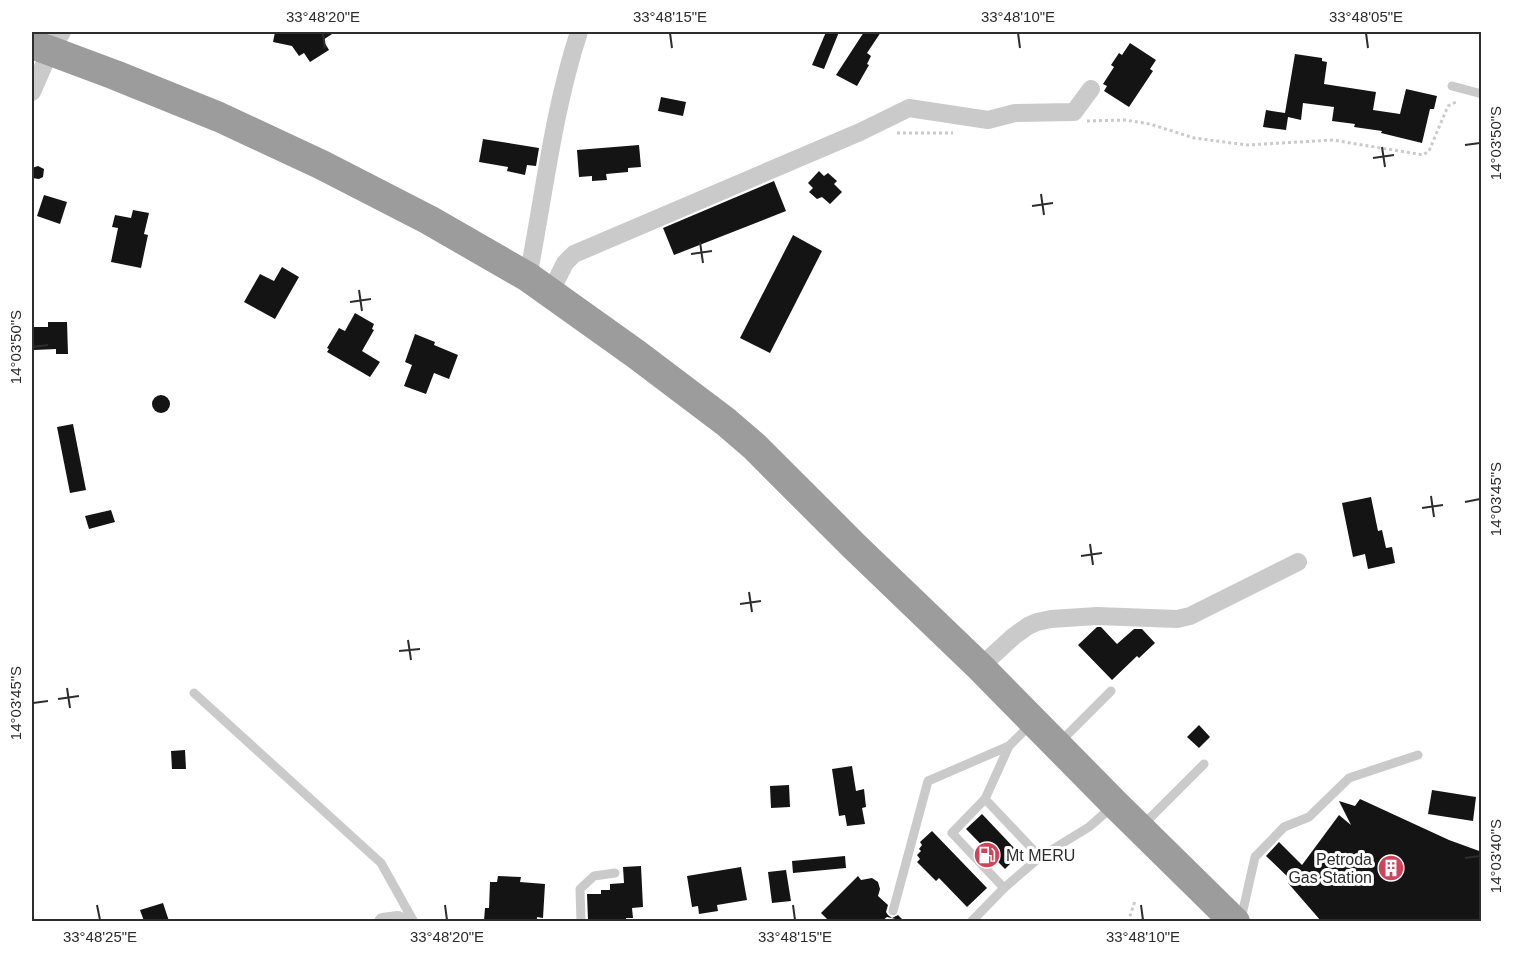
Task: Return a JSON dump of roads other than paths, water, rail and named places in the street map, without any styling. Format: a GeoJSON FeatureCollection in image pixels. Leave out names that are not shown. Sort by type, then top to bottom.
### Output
{"type":"FeatureCollection","features":[{"type":"Feature","properties":{"kind":"highway"},"geometry":{"type":"LineString","coordinates":[[48,42],[115,75],[219,117],[322,165],[429,220],[539,285],[636,354],[726,422],[763,455],[1235,921]]}},
{"type":"Feature","properties":{"kind":"street"},"geometry":{"type":"LineString","coordinates":[[539,285],[540,218],[569,62],[579,32]]}},
{"type":"Feature","properties":{"kind":"street"},"geometry":{"type":"LineString","coordinates":[[32,92],[48,42]]}},
{"type":"Feature","properties":{"kind":"street"},"geometry":{"type":"LineString","coordinates":[[539,285],[574,254],[860,132],[909,108],[988,120],[1015,113],[1074,112],[1091,89]]}},
{"type":"Feature","properties":{"kind":"street"},"geometry":{"type":"LineString","coordinates":[[980,667],[1014,636],[1037,622],[1097,616],[1177,619],[1190,616],[1298,562]]}},
{"type":"Feature","properties":{"kind":"street"},"geometry":{"type":"LineString","coordinates":[[383,921],[403,921]]}},
{"type":"Feature","properties":{"kind":"lane"},"geometry":{"type":"LineString","coordinates":[[1452,86],[1480,94]]}},
{"type":"Feature","properties":{"kind":"lane"},"geometry":{"type":"LineString","coordinates":[[1058,745],[1111,691]]}},
{"type":"Feature","properties":{"kind":"lane"},"geometry":{"type":"LineString","coordinates":[[194,693],[381,863],[414,921]]}},
{"type":"Feature","properties":{"kind":"lane"},"geometry":{"type":"LineString","coordinates":[[1004,888],[952,833],[985,799],[1010,746],[1034,721]]}},
{"type":"Feature","properties":{"kind":"lane"},"geometry":{"type":"LineString","coordinates":[[893,911],[928,782],[1010,746]]}},
{"type":"Feature","properties":{"kind":"lane"},"geometry":{"type":"LineString","coordinates":[[1240,921],[1256,857],[1284,827],[1309,817],[1349,778],[1418,755]]}},
{"type":"Feature","properties":{"kind":"lane"},"geometry":{"type":"LineString","coordinates":[[1140,828],[1204,764]]}},
{"type":"Feature","properties":{"kind":"lane"},"geometry":{"type":"LineString","coordinates":[[985,799],[1040,857]]}},
{"type":"Feature","properties":{"kind":"lane"},"geometry":{"type":"LineString","coordinates":[[971,921],[1040,857],[1089,827],[1115,804]]}},
{"type":"Feature","properties":{"kind":"lane"},"geometry":{"type":"LineString","coordinates":[[581,921],[580,889],[594,876],[615,873]]}},
{"type":"Feature","properties":{"kind":"place","name":"Mt MERU"},"geometry":{"type":"Point","coordinates":[987,855]}},
{"type":"Feature","properties":{"kind":"place","name":"Petroda Gas Station"},"geometry":{"type":"Point","coordinates":[1391,868]}}]}
